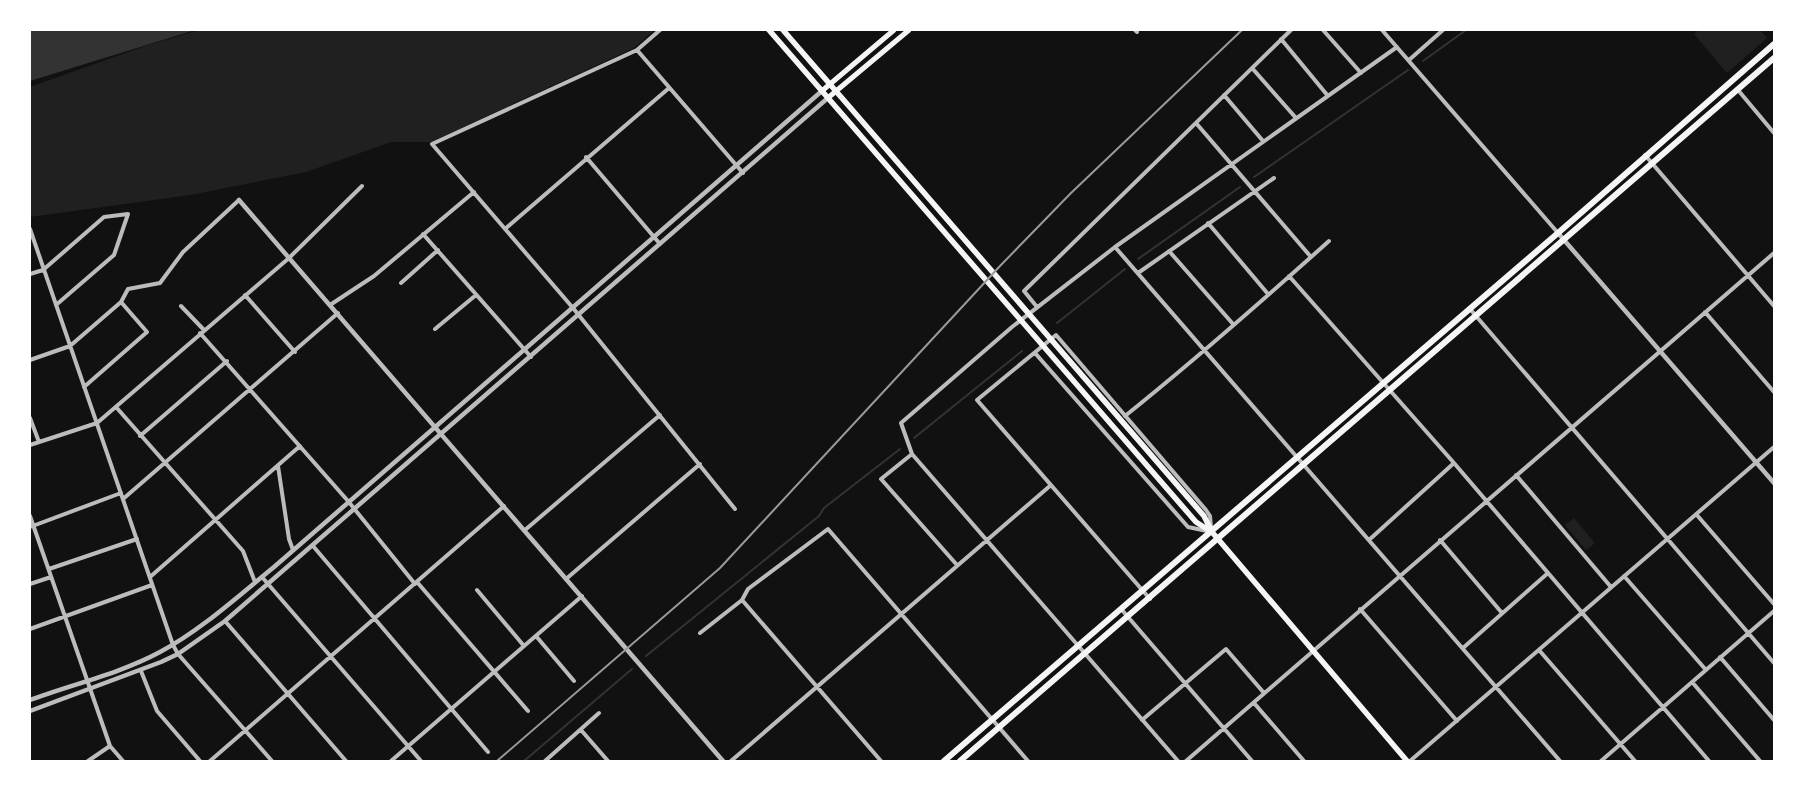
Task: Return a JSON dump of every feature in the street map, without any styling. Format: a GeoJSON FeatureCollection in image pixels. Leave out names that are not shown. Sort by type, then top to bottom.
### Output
{"type":"FeatureCollection","features":[{"type":"Feature","properties":{"kind":"highway"},"geometry":{"type":"LineString","coordinates":[[944,761],[1122,610],[1296,456],[1558,233],[1774,44]]}},
{"type":"Feature","properties":{"kind":"highway"},"geometry":{"type":"LineString","coordinates":[[960,761],[1129,618],[1304,464],[1565,241],[1774,58]]}},
{"type":"Feature","properties":{"kind":"main road"},"geometry":{"type":"LineString","coordinates":[[770,30],[1196,522],[1212,532]]}},
{"type":"Feature","properties":{"kind":"main road"},"geometry":{"type":"LineString","coordinates":[[783,30],[1204,516],[1212,532],[1312,652],[1408,761]]}},
{"type":"Feature","properties":{"kind":"main road"},"geometry":{"type":"LineString","coordinates":[[823,90],[894,30]]}},
{"type":"Feature","properties":{"kind":"main road"},"geometry":{"type":"LineString","coordinates":[[829,97],[909,30]]}},
{"type":"Feature","properties":{"kind":"street"},"geometry":{"type":"LineString","coordinates":[[660,30],[637,50],[432,144],[573,308],[735,509]]}},
{"type":"Feature","properties":{"kind":"street"},"geometry":{"type":"LineString","coordinates":[[1037,307],[1024,292],[1291,30]]}},
{"type":"Feature","properties":{"kind":"street"},"geometry":{"type":"LineString","coordinates":[[1323,30],[1360,73]]}},
{"type":"Feature","properties":{"kind":"street"},"geometry":{"type":"LineString","coordinates":[[1382,30],[1774,484]]}},
{"type":"Feature","properties":{"kind":"street"},"geometry":{"type":"LineString","coordinates":[[1409,60],[1443,30]]}},
{"type":"Feature","properties":{"kind":"street"},"geometry":{"type":"LineString","coordinates":[[1281,39],[1328,96]]}},
{"type":"Feature","properties":{"kind":"street"},"geometry":{"type":"LineString","coordinates":[[1178,761],[912,454],[902,423],[1037,307],[1115,246],[1397,47]]}},
{"type":"Feature","properties":{"kind":"street"},"geometry":{"type":"LineString","coordinates":[[637,50],[743,172]]}},
{"type":"Feature","properties":{"kind":"street"},"geometry":{"type":"LineString","coordinates":[[1252,68],[1296,118]]}},
{"type":"Feature","properties":{"kind":"street"},"geometry":{"type":"LineString","coordinates":[[505,229],[586,157],[669,88]]}},
{"type":"Feature","properties":{"kind":"street"},"geometry":{"type":"LineString","coordinates":[[30,700],[88,681],[137,662],[173,645],[262,577],[823,90]]}},
{"type":"Feature","properties":{"kind":"street"},"geometry":{"type":"LineString","coordinates":[[1738,90],[1774,134]]}},
{"type":"Feature","properties":{"kind":"street"},"geometry":{"type":"LineString","coordinates":[[1224,95],[1263,141]]}},
{"type":"Feature","properties":{"kind":"street"},"geometry":{"type":"LineString","coordinates":[[30,711],[141,671],[178,654],[225,621],[829,97]]}},
{"type":"Feature","properties":{"kind":"street"},"geometry":{"type":"LineString","coordinates":[[1196,123],[1311,257]]}},
{"type":"Feature","properties":{"kind":"street"},"geometry":{"type":"LineString","coordinates":[[1645,155],[1774,306]]}},
{"type":"Feature","properties":{"kind":"street"},"geometry":{"type":"LineString","coordinates":[[586,157],[660,244]]}},
{"type":"Feature","properties":{"kind":"street"},"geometry":{"type":"LineString","coordinates":[[1138,273],[1254,190],[1274,178]]}},
{"type":"Feature","properties":{"kind":"street"},"geometry":{"type":"LineString","coordinates":[[30,445],[97,423],[289,258],[362,186]]}},
{"type":"Feature","properties":{"kind":"street"},"geometry":{"type":"LineString","coordinates":[[330,305],[374,276],[474,192]]}},
{"type":"Feature","properties":{"kind":"street"},"geometry":{"type":"LineString","coordinates":[[30,360],[70,346],[121,302],[128,288],[160,283],[183,252],[239,200],[723,761]]}},
{"type":"Feature","properties":{"kind":"street"},"geometry":{"type":"LineString","coordinates":[[30,274],[43,270],[104,217],[128,214],[114,255],[56,305]]}},
{"type":"Feature","properties":{"kind":"street"},"geometry":{"type":"LineString","coordinates":[[1208,223],[1268,294]]}},
{"type":"Feature","properties":{"kind":"street"},"geometry":{"type":"LineString","coordinates":[[30,229],[173,645],[178,654],[272,761]]}},
{"type":"Feature","properties":{"kind":"street"},"geometry":{"type":"LineString","coordinates":[[423,234],[531,357]]}},
{"type":"Feature","properties":{"kind":"street"},"geometry":{"type":"LineString","coordinates":[[1126,416],[1205,351],[1328,241]]}},
{"type":"Feature","properties":{"kind":"street"},"geometry":{"type":"LineString","coordinates":[[1115,246],[1560,761]]}},
{"type":"Feature","properties":{"kind":"street"},"geometry":{"type":"LineString","coordinates":[[401,283],[438,250]]}},
{"type":"Feature","properties":{"kind":"street"},"geometry":{"type":"LineString","coordinates":[[1169,250],[1233,324]]}},
{"type":"Feature","properties":{"kind":"street"},"geometry":{"type":"LineString","coordinates":[[1186,761],[1774,253]]}},
{"type":"Feature","properties":{"kind":"street"},"geometry":{"type":"LineString","coordinates":[[1289,276],[1391,390],[1709,761]]}},
{"type":"Feature","properties":{"kind":"street"},"geometry":{"type":"LineString","coordinates":[[245,295],[295,352]]}},
{"type":"Feature","properties":{"kind":"street"},"geometry":{"type":"LineString","coordinates":[[435,330],[476,295]]}},
{"type":"Feature","properties":{"kind":"street"},"geometry":{"type":"LineString","coordinates":[[84,387],[147,332],[121,302]]}},
{"type":"Feature","properties":{"kind":"street"},"geometry":{"type":"LineString","coordinates":[[181,306],[416,583],[528,710]]}},
{"type":"Feature","properties":{"kind":"street"},"geometry":{"type":"LineString","coordinates":[[1470,308],[1774,663]]}},
{"type":"Feature","properties":{"kind":"street"},"geometry":{"type":"LineString","coordinates":[[1705,312],[1774,392]]}},
{"type":"Feature","properties":{"kind":"street"},"geometry":{"type":"LineString","coordinates":[[124,499],[338,314]]}},
{"type":"Feature","properties":{"kind":"street"},"geometry":{"type":"LineString","coordinates":[[1035,353],[1188,527],[1212,532],[1210,516],[1056,335],[976,400],[1150,599]]}},
{"type":"Feature","properties":{"kind":"street"},"geometry":{"type":"LineString","coordinates":[[140,436],[227,361]]}},
{"type":"Feature","properties":{"kind":"street"},"geometry":{"type":"LineString","coordinates":[[116,407],[243,551],[255,582]]}},
{"type":"Feature","properties":{"kind":"street"},"geometry":{"type":"LineString","coordinates":[[525,530],[660,415]]}},
{"type":"Feature","properties":{"kind":"street"},"geometry":{"type":"LineString","coordinates":[[30,418],[39,442]]}},
{"type":"Feature","properties":{"kind":"street"},"geometry":{"type":"LineString","coordinates":[[150,577],[300,446]]}},
{"type":"Feature","properties":{"kind":"street"},"geometry":{"type":"LineString","coordinates":[[1408,761],[1457,721],[1774,446]]}},
{"type":"Feature","properties":{"kind":"street"},"geometry":{"type":"LineString","coordinates":[[912,454],[881,479],[957,565]]}},
{"type":"Feature","properties":{"kind":"street"},"geometry":{"type":"LineString","coordinates":[[1369,540],[1454,463]]}},
{"type":"Feature","properties":{"kind":"street"},"geometry":{"type":"LineString","coordinates":[[566,579],[700,464]]}},
{"type":"Feature","properties":{"kind":"street"},"geometry":{"type":"LineString","coordinates":[[278,466],[289,539],[293,550]]}},
{"type":"Feature","properties":{"kind":"street"},"geometry":{"type":"LineString","coordinates":[[1516,475],[1612,587]]}},
{"type":"Feature","properties":{"kind":"street"},"geometry":{"type":"LineString","coordinates":[[731,761],[1051,485]]}},
{"type":"Feature","properties":{"kind":"street"},"geometry":{"type":"LineString","coordinates":[[32,526],[121,493]]}},
{"type":"Feature","properties":{"kind":"street"},"geometry":{"type":"LineString","coordinates":[[210,761],[504,506]]}},
{"type":"Feature","properties":{"kind":"street"},"geometry":{"type":"LineString","coordinates":[[1696,514],[1774,604]]}},
{"type":"Feature","properties":{"kind":"street"},"geometry":{"type":"LineString","coordinates":[[30,516],[110,746],[123,761]]}},
{"type":"Feature","properties":{"kind":"street"},"geometry":{"type":"LineString","coordinates":[[700,633],[742,600],[748,589],[828,529],[1028,761]]}},
{"type":"Feature","properties":{"kind":"street"},"geometry":{"type":"LineString","coordinates":[[49,570],[137,539]]}},
{"type":"Feature","properties":{"kind":"street"},"geometry":{"type":"LineString","coordinates":[[1440,540],[1502,613]]}},
{"type":"Feature","properties":{"kind":"street"},"geometry":{"type":"LineString","coordinates":[[312,546],[488,752]]}},
{"type":"Feature","properties":{"kind":"street"},"geometry":{"type":"LineString","coordinates":[[1462,648],[1548,573]]}},
{"type":"Feature","properties":{"kind":"street"},"geometry":{"type":"LineString","coordinates":[[1624,576],[1706,670]]}},
{"type":"Feature","properties":{"kind":"street"},"geometry":{"type":"LineString","coordinates":[[30,584],[52,577]]}},
{"type":"Feature","properties":{"kind":"street"},"geometry":{"type":"LineString","coordinates":[[262,577],[421,761]]}},
{"type":"Feature","properties":{"kind":"street"},"geometry":{"type":"LineString","coordinates":[[30,629],[152,585]]}},
{"type":"Feature","properties":{"kind":"street"},"geometry":{"type":"LineString","coordinates":[[477,590],[524,646]]}},
{"type":"Feature","properties":{"kind":"street"},"geometry":{"type":"LineString","coordinates":[[391,761],[582,596]]}},
{"type":"Feature","properties":{"kind":"street"},"geometry":{"type":"LineString","coordinates":[[742,600],[881,761]]}},
{"type":"Feature","properties":{"kind":"street"},"geometry":{"type":"LineString","coordinates":[[1360,609],[1457,721]]}},
{"type":"Feature","properties":{"kind":"street"},"geometry":{"type":"LineString","coordinates":[[1122,610],[1250,760]]}},
{"type":"Feature","properties":{"kind":"street"},"geometry":{"type":"LineString","coordinates":[[1600,761],[1774,611]]}},
{"type":"Feature","properties":{"kind":"street"},"geometry":{"type":"LineString","coordinates":[[225,621],[346,761]]}},
{"type":"Feature","properties":{"kind":"street"},"geometry":{"type":"LineString","coordinates":[[536,636],[574,680]]}},
{"type":"Feature","properties":{"kind":"street"},"geometry":{"type":"LineString","coordinates":[[1142,720],[1226,648],[1264,693]]}},
{"type":"Feature","properties":{"kind":"street"},"geometry":{"type":"LineString","coordinates":[[1539,650],[1635,761]]}},
{"type":"Feature","properties":{"kind":"street"},"geometry":{"type":"LineString","coordinates":[[1720,657],[1774,720]]}},
{"type":"Feature","properties":{"kind":"street"},"geometry":{"type":"LineString","coordinates":[[141,671],[157,711],[200,761]]}},
{"type":"Feature","properties":{"kind":"street"},"geometry":{"type":"LineString","coordinates":[[1692,682],[1760,761]]}},
{"type":"Feature","properties":{"kind":"street"},"geometry":{"type":"LineString","coordinates":[[1254,703],[1304,761]]}},
{"type":"Feature","properties":{"kind":"street"},"geometry":{"type":"LineString","coordinates":[[545,761],[599,713]]}},
{"type":"Feature","properties":{"kind":"street"},"geometry":{"type":"LineString","coordinates":[[581,730],[608,761]]}},
{"type":"Feature","properties":{"kind":"street"},"geometry":{"type":"LineString","coordinates":[[88,761],[110,746]]}},
{"type":"Feature","properties":{"kind":"shaded area"},"geometry":{"type":"Polygon","coordinates":[[[30,30],[195,30],[30,81],[30,30]]]}},
{"type":"Feature","properties":{"kind":"shaded area"},"geometry":{"type":"Polygon","coordinates":[[[199,30],[654,30],[634,48],[431,142],[391,142],[306,172],[190,195],[30,217],[30,87],[145,46],[199,30]]]}},
{"type":"Feature","properties":{"kind":"shaded area"},"geometry":{"type":"Polygon","coordinates":[[[1699,30],[1760,30],[1767,38],[1727,73],[1694,34],[1699,30]]]}},
{"type":"Feature","properties":{"kind":"shaded area"},"geometry":{"type":"Polygon","coordinates":[[[1574,518],[1595,543],[1586,550],[1565,525],[1574,518]]]}},
{"type":"Feature","properties":{"kind":"waterway"},"geometry":{"type":"LineString","coordinates":[[1423,61],[1466,30]]}},
{"type":"Feature","properties":{"kind":"waterway"},"geometry":{"type":"LineString","coordinates":[[1254,177],[1408,70]]}},
{"type":"Feature","properties":{"kind":"waterway"},"geometry":{"type":"LineString","coordinates":[[1138,259],[1240,187]]}},
{"type":"Feature","properties":{"kind":"waterway"},"geometry":{"type":"LineString","coordinates":[[1057,323],[1125,269]]}},
{"type":"Feature","properties":{"kind":"waterway"},"geometry":{"type":"LineString","coordinates":[[914,438],[1022,351]]}},
{"type":"Feature","properties":{"kind":"waterway"},"geometry":{"type":"LineString","coordinates":[[646,656],[819,516],[824,508],[900,449]]}},
{"type":"Feature","properties":{"kind":"waterway"},"geometry":{"type":"LineString","coordinates":[[524,761],[632,669]]}},
{"type":"Feature","properties":{"kind":"railway"},"geometry":{"type":"LineString","coordinates":[[497,761],[720,568],[1000,266],[1071,193],[1242,30]]}}]}
